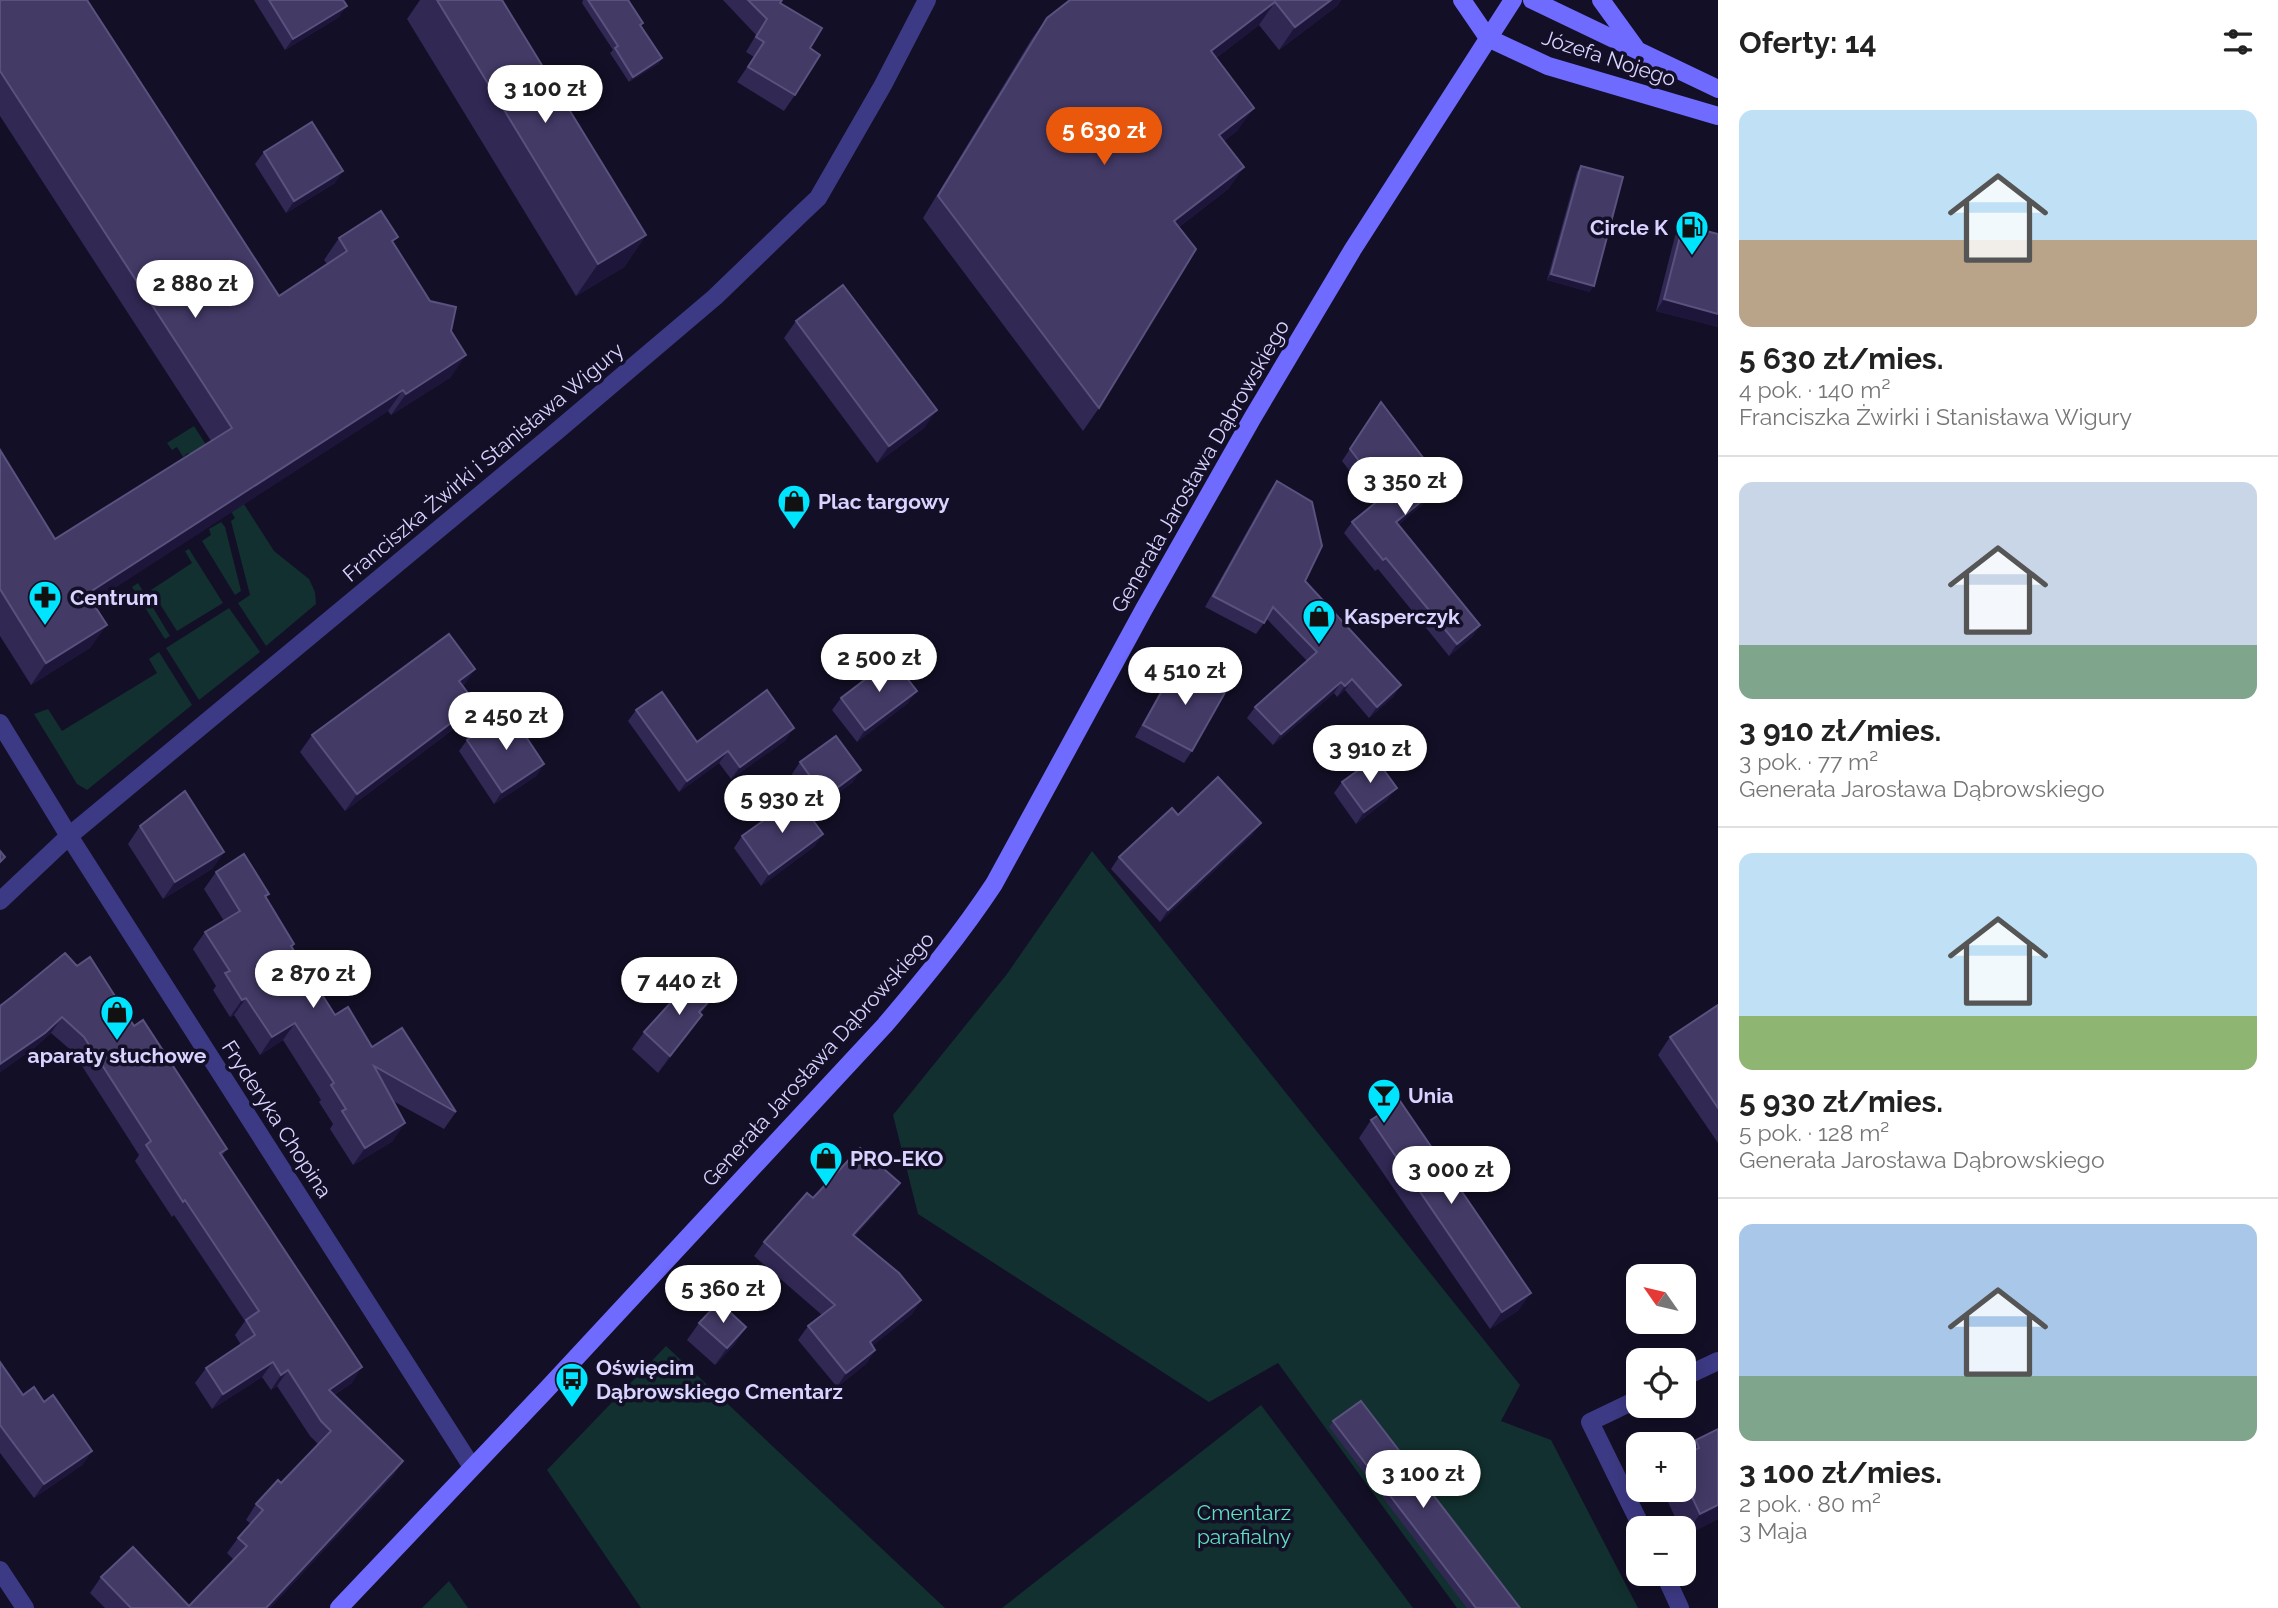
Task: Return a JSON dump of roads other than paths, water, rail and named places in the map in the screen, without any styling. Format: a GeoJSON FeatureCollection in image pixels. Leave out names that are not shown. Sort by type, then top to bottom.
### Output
{"type":"FeatureCollection","features":[{"type":"Feature","properties":{"kind":"street","name":"Franciszka Żwirki i Stanisława Wigury"},"geometry":{"type":"LineString","coordinates":[[0,901],[69,836],[715,297],[818,198],[883,85],[927,0]]}},
{"type":"Feature","properties":{"kind":"street"},"geometry":{"type":"LineString","coordinates":[[1462,0],[1488,38]]}},
{"type":"Feature","properties":{"kind":"street","name":"Generała Jarosława Dąbrowskiego"},"geometry":{"type":"LineString","coordinates":[[339,1608],[885,1025],[934,968],[968,922],[994,884],[1144,609],[1296,345],[1353,249],[1513,0]]}},
{"type":"Feature","properties":{"kind":"street","name":"Józefa Nojego"},"geometry":{"type":"LineString","coordinates":[[1532,0],[1718,89]]}},
{"type":"Feature","properties":{"kind":"street"},"geometry":{"type":"LineString","coordinates":[[1601,0],[1637,50]]}},
{"type":"Feature","properties":{"kind":"street","name":"Józefa Nojego"},"geometry":{"type":"LineString","coordinates":[[1488,38],[1548,66],[1718,116]]}},
{"type":"Feature","properties":{"kind":"street","name":"Fryderyka Chopina"},"geometry":{"type":"LineString","coordinates":[[0,723],[69,836],[472,1467]]}},
{"type":"Feature","properties":{"kind":"street"},"geometry":{"type":"LineString","coordinates":[[1696,1371],[1718,1361]]}},
{"type":"Feature","properties":{"kind":"street"},"geometry":{"type":"LineString","coordinates":[[1626,1405],[1590,1422],[1636,1516]]}},
{"type":"Feature","properties":{"kind":"street"},"geometry":{"type":"LineString","coordinates":[[0,1570],[25,1608]]}},
{"type":"Feature","properties":{"kind":"street"},"geometry":{"type":"LineString","coordinates":[[1670,1586],[1681,1608]]}},
{"type":"Feature","properties":{"kind":"place","name":"Circle K"},"geometry":{"type":"Point","coordinates":[1692,257]}},
{"type":"Feature","properties":{"kind":"place","name":"Plac targowy"},"geometry":{"type":"Point","coordinates":[794,531]}},
{"type":"Feature","properties":{"kind":"place","name":"Centrum"},"geometry":{"type":"Point","coordinates":[45,627]}},
{"type":"Feature","properties":{"kind":"place","name":"Kasperczyk"},"geometry":{"type":"Point","coordinates":[1319,646]}},
{"type":"Feature","properties":{"kind":"place","name":"aparaty słuchowe"},"geometry":{"type":"Point","coordinates":[117,1042]}},
{"type":"Feature","properties":{"kind":"place","name":"Unia"},"geometry":{"type":"Point","coordinates":[1384,1125]}},
{"type":"Feature","properties":{"kind":"place","name":"PRO-EKO"},"geometry":{"type":"Point","coordinates":[826,1188]}},
{"type":"Feature","properties":{"kind":"place","name":"Oświęcim Dąbrowskiego Cmentarz"},"geometry":{"type":"Point","coordinates":[572,1409]}},
{"type":"Feature","properties":{"kind":"park label","name":"Cmentarz parafialny"},"geometry":{"type":"Point","coordinates":[1244,1524]}}]}
